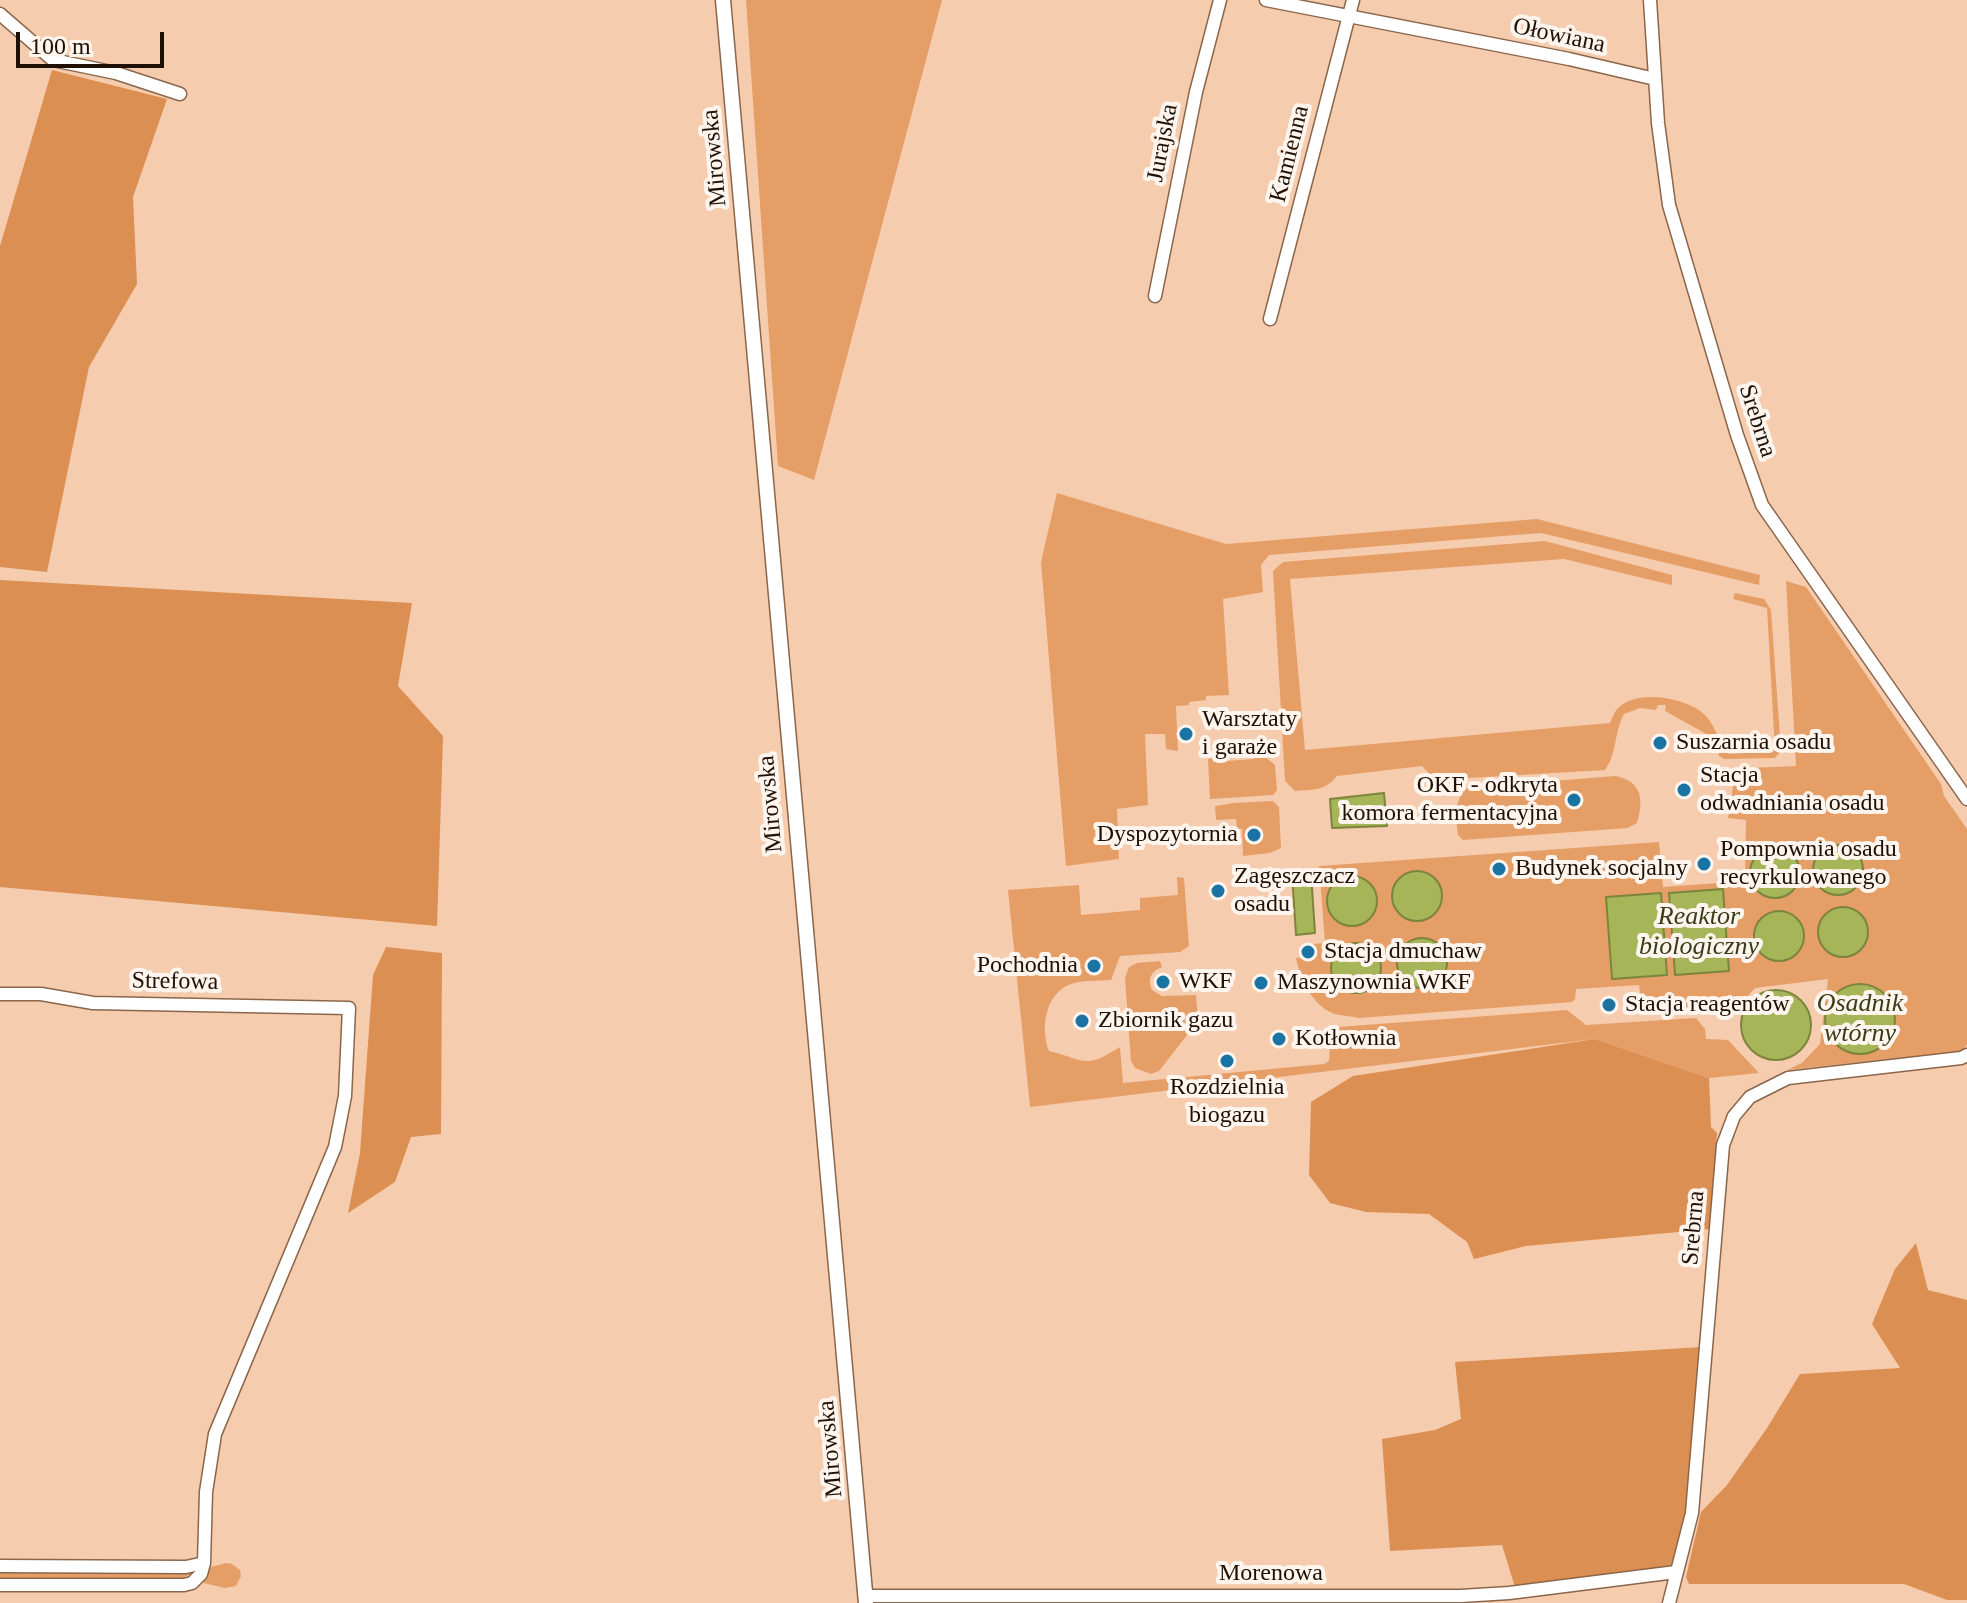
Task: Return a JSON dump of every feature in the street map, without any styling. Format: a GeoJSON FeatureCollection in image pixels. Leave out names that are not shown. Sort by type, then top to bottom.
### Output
{"type":"FeatureCollection","features":[{"type":"Feature","properties":{"kind":"street","name":"Mirowska"},"geometry":{"type":"LineString","coordinates":[[723,0],[865,1600]]}},
{"type":"Feature","properties":{"kind":"street","name":"Jurajska"},"geometry":{"type":"LineString","coordinates":[[1155,296],[1196,92],[1220,0]]}},
{"type":"Feature","properties":{"kind":"street","name":"Ołowiana"},"geometry":{"type":"LineString","coordinates":[[1266,0],[1569,59],[1655,79]]}},
{"type":"Feature","properties":{"kind":"street","name":"Kamienna"},"geometry":{"type":"LineString","coordinates":[[1270,319],[1353,0]]}},
{"type":"Feature","properties":{"kind":"street","name":"Srebrna"},"geometry":{"type":"LineString","coordinates":[[1650,0],[1669,205],[1732,420],[1762,505],[1967,799]]}},
{"type":"Feature","properties":{"kind":"street"},"geometry":{"type":"LineString","coordinates":[[0,14],[53,60],[116,73],[180,94]]}},
{"type":"Feature","properties":{"kind":"street","name":"Strefowa"},"geometry":{"type":"LineString","coordinates":[[0,994],[41,994],[93,1003],[349,1008],[345,1096],[335,1147],[215,1434],[206,1492],[204,1563]]}},
{"type":"Feature","properties":{"kind":"street","name":"Srebrna"},"geometry":{"type":"LineString","coordinates":[[1671,1596],[1692,1513],[1723,1145],[1734,1116],[1750,1097],[1788,1078],[1967,1055]]}},
{"type":"Feature","properties":{"kind":"street"},"geometry":{"type":"LineString","coordinates":[[0,1566],[186,1567],[204,1563],[201,1574],[192,1583],[184,1585],[0,1585]]}},
{"type":"Feature","properties":{"kind":"street","name":"Morenowa"},"geometry":{"type":"LineString","coordinates":[[865,1600],[1461,1596],[1676,1572]]}},
{"type":"Feature","properties":{"kind":"shaded area"},"geometry":{"type":"Polygon","coordinates":[[[746,0],[942,0],[814,480],[778,466],[746,0]]]}},
{"type":"Feature","properties":{"kind":"shaded area"},"geometry":{"type":"Polygon","coordinates":[[[52,70],[167,99],[133,197],[137,284],[89,367],[47,572],[0,567],[0,246],[52,70]]]}},
{"type":"Feature","properties":{"kind":"shaded area"},"geometry":{"type":"Polygon","coordinates":[[[1057,493],[1226,544],[1537,519],[1760,575],[1759,585],[1541,533],[1269,555],[1261,565],[1263,592],[1223,599],[1229,695],[1206,696],[1206,700],[1176,706],[1178,751],[1166,749],[1165,734],[1145,734],[1148,805],[1117,809],[1119,859],[1066,866],[1041,562],[1057,493]]]}},
{"type":"Feature","properties":{"kind":"shaded area"},"geometry":{"type":"Polygon","coordinates":[[[1545,541],[1672,575],[1672,585],[1564,559],[1290,579],[1305,750],[1610,723],[1623,704],[1646,697],[1674,700],[1698,709],[1709,720],[1729,754],[1775,751],[1767,608],[1733,599],[1735,593],[1764,599],[1771,610],[1781,751],[1775,758],[1724,759],[1719,756],[1717,740],[1665,711],[1666,705],[1658,705],[1656,710],[1640,708],[1624,714],[1612,757],[1605,770],[1435,780],[1422,766],[1337,776],[1323,787],[1295,791],[1285,781],[1273,571],[1283,562],[1545,541]]]}},
{"type":"Feature","properties":{"kind":"shaded area"},"geometry":{"type":"Polygon","coordinates":[[[0,580],[412,603],[398,686],[443,736],[437,926],[0,887],[0,580]]]}},
{"type":"Feature","properties":{"kind":"shaded area"},"geometry":{"type":"Polygon","coordinates":[[[1786,581],[1806,587],[1941,784],[1944,796],[1967,829],[1967,1044],[1963,1051],[1787,1070],[1802,1063],[1820,1044],[1828,979],[1755,988],[1742,1003],[1643,1013],[1639,985],[1576,989],[1572,1002],[1359,1018],[1332,1013],[1312,997],[1296,958],[1313,956],[1312,944],[1325,943],[1319,866],[1659,842],[1663,887],[1732,882],[1745,874],[1746,820],[1728,818],[1735,774],[1750,768],[1796,766],[1786,581]]]}},
{"type":"Feature","properties":{"kind":"shaded area"},"geometry":{"type":"Polygon","coordinates":[[[1262,754],[1275,765],[1277,790],[1273,795],[1210,799],[1208,759],[1213,758],[1213,762],[1254,759],[1255,755],[1262,754]]]}},
{"type":"Feature","properties":{"kind":"shaded area"},"geometry":{"type":"Polygon","coordinates":[[[1615,776],[1631,782],[1639,792],[1637,823],[1628,828],[1463,840],[1458,835],[1457,804],[1467,788],[1615,776]]]}},
{"type":"Feature","properties":{"kind":"shaded area"},"geometry":{"type":"Polygon","coordinates":[[[1273,801],[1279,807],[1281,848],[1270,853],[1243,856],[1242,829],[1237,829],[1236,819],[1216,820],[1215,806],[1273,801]]]}},
{"type":"Feature","properties":{"kind":"shaded area"},"geometry":{"type":"Polygon","coordinates":[[[1177,877],[1184,878],[1189,946],[1180,952],[1120,956],[1111,980],[1080,982],[1062,989],[1050,1003],[1047,1013],[1045,1033],[1049,1051],[1091,1061],[1120,1047],[1123,1083],[1324,1064],[1329,1061],[1331,1029],[1338,1027],[1567,1010],[1586,1025],[1696,1018],[1705,1029],[1706,1039],[1728,1040],[1759,1073],[1709,1078],[1595,1039],[1030,1107],[1008,890],[1079,885],[1081,915],[1140,910],[1140,898],[1178,895],[1177,877]]]}},
{"type":"Feature","properties":{"kind":"shaded area"},"geometry":{"type":"Polygon","coordinates":[[[386,947],[442,953],[441,1134],[411,1137],[395,1182],[348,1213],[360,1153],[373,975],[386,947]]]}},
{"type":"Feature","properties":{"kind":"shaded area"},"geometry":{"type":"Polygon","coordinates":[[[1160,961],[1162,967],[1150,979],[1152,990],[1162,996],[1196,995],[1198,1021],[1159,1071],[1151,1074],[1135,1068],[1131,1061],[1125,978],[1129,967],[1137,963],[1160,961]]]}},
{"type":"Feature","properties":{"kind":"shaded area"},"geometry":{"type":"Polygon","coordinates":[[[1595,1039],[1709,1078],[1711,1127],[1717,1133],[1711,1229],[1526,1246],[1474,1259],[1467,1242],[1429,1214],[1366,1212],[1330,1203],[1309,1175],[1311,1102],[1353,1076],[1595,1039]]]}},
{"type":"Feature","properties":{"kind":"shaded area"},"geometry":{"type":"Polygon","coordinates":[[[1916,1243],[1928,1290],[1967,1300],[1967,1600],[1947,1600],[1904,1584],[1689,1584],[1686,1577],[1701,1512],[1727,1485],[1800,1374],[1900,1368],[1872,1324],[1895,1269],[1916,1243]]]}},
{"type":"Feature","properties":{"kind":"shaded area"},"geometry":{"type":"Polygon","coordinates":[[[1702,1347],[1687,1509],[1672,1576],[1517,1594],[1502,1545],[1390,1551],[1382,1439],[1435,1430],[1461,1419],[1455,1362],[1702,1347]]]}},
{"type":"Feature","properties":{"kind":"shaded area"},"geometry":{"type":"Polygon","coordinates":[[[226,1563],[240,1570],[241,1576],[236,1586],[225,1588],[199,1582],[211,1567],[226,1563]]]}},
{"type":"Feature","properties":{"kind":"shaded area"},"geometry":{"type":"Polygon","coordinates":[[[0,1572],[196,1572],[180,1579],[0,1579],[0,1572]]]}},
{"type":"Feature","properties":{"kind":"water"},"geometry":{"type":"Polygon","coordinates":[[[1384,793],[1387,826],[1332,828],[1330,799],[1384,793]]]}},
{"type":"Feature","properties":{"kind":"water"},"geometry":{"type":"Polygon","coordinates":[[[1838,845],[1856,852],[1863,870],[1856,888],[1838,895],[1820,888],[1813,870],[1820,852],[1838,845]]]}},
{"type":"Feature","properties":{"kind":"water"},"geometry":{"type":"Polygon","coordinates":[[[1775,848],[1793,855],[1800,873],[1793,891],[1775,898],[1757,891],[1750,873],[1757,855],[1775,848]]]}},
{"type":"Feature","properties":{"kind":"water"},"geometry":{"type":"Polygon","coordinates":[[[1417,871],[1435,878],[1442,896],[1435,914],[1417,921],[1399,914],[1392,896],[1399,878],[1417,871]]]}},
{"type":"Feature","properties":{"kind":"water"},"geometry":{"type":"Polygon","coordinates":[[[1311,873],[1315,933],[1296,935],[1292,874],[1311,873]]]}},
{"type":"Feature","properties":{"kind":"water"},"geometry":{"type":"Polygon","coordinates":[[[1352,876],[1370,883],[1377,901],[1370,919],[1352,926],[1334,919],[1327,901],[1334,883],[1352,876]]]}},
{"type":"Feature","properties":{"kind":"water","name":"Reaktor biologiczny"},"geometry":{"type":"Polygon","coordinates":[[[1723,889],[1729,971],[1675,975],[1669,893],[1723,889]]]}},
{"type":"Feature","properties":{"kind":"water","name":"Reaktor biologiczny"},"geometry":{"type":"Polygon","coordinates":[[[1661,893],[1667,975],[1612,979],[1606,897],[1661,893]]]}},
{"type":"Feature","properties":{"kind":"water","name":"Osadnik wtórny"},"geometry":{"type":"Polygon","coordinates":[[[1843,907],[1861,914],[1868,932],[1861,950],[1843,957],[1825,950],[1818,932],[1825,914],[1843,907]]]}},
{"type":"Feature","properties":{"kind":"water","name":"Osadnik wtórny"},"geometry":{"type":"Polygon","coordinates":[[[1779,911],[1797,918],[1804,936],[1797,954],[1779,961],[1761,954],[1754,936],[1761,918],[1779,911]]]}},
{"type":"Feature","properties":{"kind":"water"},"geometry":{"type":"Polygon","coordinates":[[[1422,938],[1440,945],[1447,963],[1440,981],[1422,988],[1404,981],[1397,963],[1404,945],[1422,938]]]}},
{"type":"Feature","properties":{"kind":"water"},"geometry":{"type":"Polygon","coordinates":[[[1356,943],[1374,950],[1381,968],[1374,986],[1356,993],[1338,986],[1331,968],[1338,950],[1356,943]]]}},
{"type":"Feature","properties":{"kind":"water","name":"Osadnik wtórny"},"geometry":{"type":"Polygon","coordinates":[[[1867,984],[1889,999],[1895,1019],[1893,1033],[1885,1044],[1874,1052],[1853,1054],[1835,1044],[1827,1033],[1825,1012],[1835,994],[1846,986],[1867,984]]]}},
{"type":"Feature","properties":{"kind":"water","name":"Osadnik wtórny"},"geometry":{"type":"Polygon","coordinates":[[[1783,990],[1805,1005],[1811,1025],[1809,1039],[1801,1050],[1790,1058],[1769,1060],[1751,1050],[1743,1039],[1741,1018],[1751,1000],[1762,992],[1783,990]]]}},
{"type":"Feature","properties":{"kind":"place","name":"Warsztaty i garaże"},"geometry":{"type":"Point","coordinates":[1186,734]}},
{"type":"Feature","properties":{"kind":"place","name":"Suszarnia osadu"},"geometry":{"type":"Point","coordinates":[1660,743]}},
{"type":"Feature","properties":{"kind":"place","name":"Stacja odwadniania osadu"},"geometry":{"type":"Point","coordinates":[1684,790]}},
{"type":"Feature","properties":{"kind":"place","name":"OKF - odkryta komora fermentacyjna"},"geometry":{"type":"Point","coordinates":[1574,800]}},
{"type":"Feature","properties":{"kind":"place","name":"Dyspozytornia"},"geometry":{"type":"Point","coordinates":[1254,835]}},
{"type":"Feature","properties":{"kind":"place","name":"Pompownia osadu recyrkulowanego"},"geometry":{"type":"Point","coordinates":[1704,864]}},
{"type":"Feature","properties":{"kind":"place","name":"Budynek socjalny"},"geometry":{"type":"Point","coordinates":[1499,869]}},
{"type":"Feature","properties":{"kind":"place","name":"Zagęszczacz osadu"},"geometry":{"type":"Point","coordinates":[1218,891]}},
{"type":"Feature","properties":{"kind":"place","name":"Stacja dmuchaw"},"geometry":{"type":"Point","coordinates":[1308,952]}},
{"type":"Feature","properties":{"kind":"place","name":"Pochodnia"},"geometry":{"type":"Point","coordinates":[1094,966]}},
{"type":"Feature","properties":{"kind":"place","name":"WKF"},"geometry":{"type":"Point","coordinates":[1163,982]}},
{"type":"Feature","properties":{"kind":"place","name":"Maszynownia WKF"},"geometry":{"type":"Point","coordinates":[1261,983]}},
{"type":"Feature","properties":{"kind":"place","name":"Stacja reagentów"},"geometry":{"type":"Point","coordinates":[1609,1005]}},
{"type":"Feature","properties":{"kind":"place","name":"Zbiornik gazu"},"geometry":{"type":"Point","coordinates":[1082,1021]}},
{"type":"Feature","properties":{"kind":"place","name":"Kotłownia"},"geometry":{"type":"Point","coordinates":[1279,1039]}},
{"type":"Feature","properties":{"kind":"place","name":"Rozdzielnia biogazu"},"geometry":{"type":"Point","coordinates":[1227,1061]}}]}
